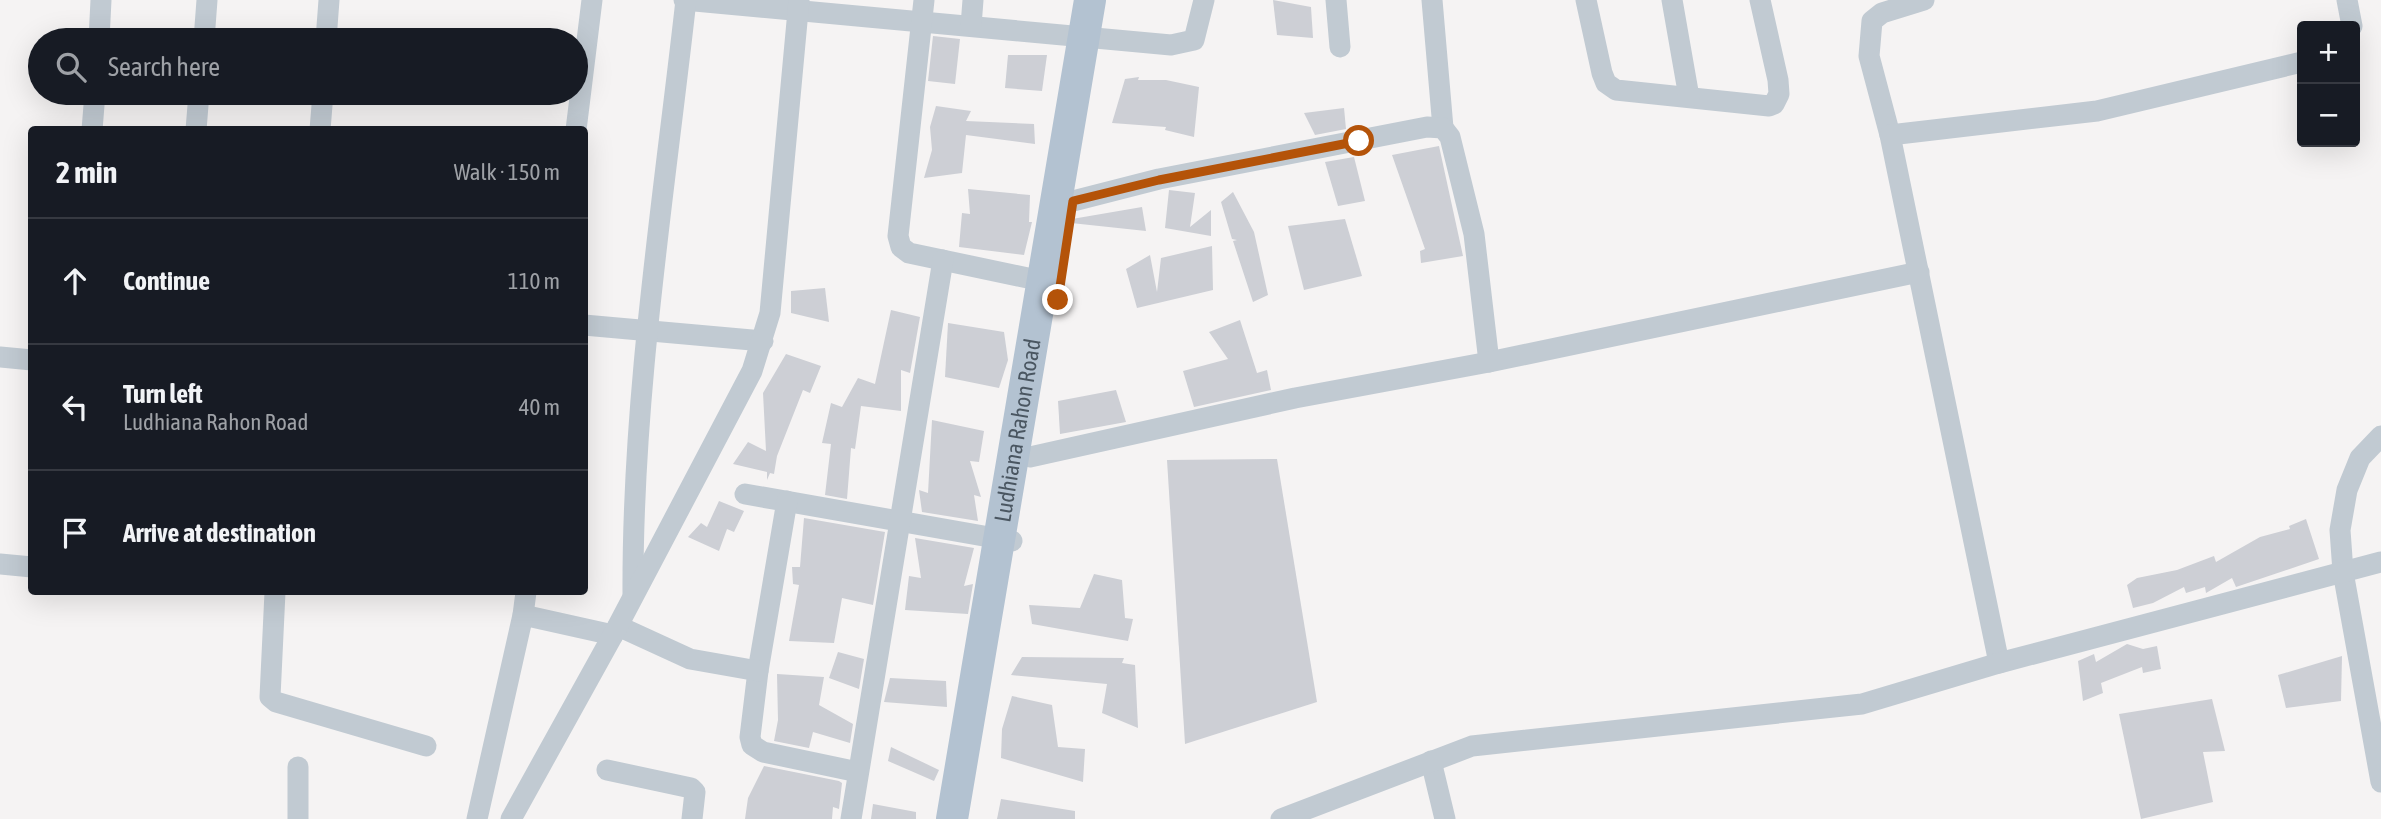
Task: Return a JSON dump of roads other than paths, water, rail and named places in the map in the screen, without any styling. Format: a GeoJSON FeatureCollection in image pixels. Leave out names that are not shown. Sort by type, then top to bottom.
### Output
{"type":"FeatureCollection","features":[{"type":"Feature","properties":{"kind":"main road","name":"Ludhiana Rahon Road"},"geometry":{"type":"LineString","coordinates":[[952,819],[1006,540],[1030,457],[1073,201],[1092,38],[1090,0]]}},
{"type":"Feature","properties":{"kind":"main road","name":"Ludhiana Rahon Road"},"geometry":{"type":"LineString","coordinates":[[970,819],[1042,281],[1092,38],[1105,0]]}},
{"type":"Feature","properties":{"kind":"street"},"geometry":{"type":"LineString","coordinates":[[100,28],[102,0]]}},
{"type":"Feature","properties":{"kind":"street"},"geometry":{"type":"LineString","coordinates":[[205,28],[207,0]]}},
{"type":"Feature","properties":{"kind":"street"},"geometry":{"type":"LineString","coordinates":[[327,28],[328,0]]}},
{"type":"Feature","properties":{"kind":"street"},"geometry":{"type":"LineString","coordinates":[[588,32],[592,0]]}},
{"type":"Feature","properties":{"kind":"street"},"geometry":{"type":"LineString","coordinates":[[633,596],[633,531],[648,332],[686,0],[923,10],[971,26],[1134,44],[1187,44],[1198,35],[1204,0]]}},
{"type":"Feature","properties":{"kind":"street"},"geometry":{"type":"LineString","coordinates":[[971,26],[973,0]]}},
{"type":"Feature","properties":{"kind":"street"},"geometry":{"type":"LineString","coordinates":[[1336,0],[1340,47]]}},
{"type":"Feature","properties":{"kind":"street"},"geometry":{"type":"LineString","coordinates":[[1432,0],[1443,128],[1450,137],[1474,234],[1489,362]]}},
{"type":"Feature","properties":{"kind":"street"},"geometry":{"type":"LineString","coordinates":[[1587,0],[1606,83],[1616,90],[1769,106],[1774,104],[1779,94],[1778,80],[1760,0]]}},
{"type":"Feature","properties":{"kind":"street"},"geometry":{"type":"LineString","coordinates":[[1672,0],[1689,97]]}},
{"type":"Feature","properties":{"kind":"street"},"geometry":{"type":"LineString","coordinates":[[1924,0],[1895,7],[1872,21],[1869,56],[1891,135],[1999,663]]}},
{"type":"Feature","properties":{"kind":"street"},"geometry":{"type":"LineString","coordinates":[[2347,0],[2351,21]]}},
{"type":"Feature","properties":{"kind":"street"},"geometry":{"type":"LineString","coordinates":[[511,819],[616,630],[752,371],[763,341],[773,283],[798,4]]}},
{"type":"Feature","properties":{"kind":"street"},"geometry":{"type":"LineString","coordinates":[[923,10],[898,236],[901,247],[909,253],[1042,281]]}},
{"type":"Feature","properties":{"kind":"street"},"geometry":{"type":"LineString","coordinates":[[1891,135],[2097,111],[2297,63]]}},
{"type":"Feature","properties":{"kind":"street"},"geometry":{"type":"LineString","coordinates":[[92,126],[94,105]]}},
{"type":"Feature","properties":{"kind":"street"},"geometry":{"type":"LineString","coordinates":[[196,126],[198,105]]}},
{"type":"Feature","properties":{"kind":"street"},"geometry":{"type":"LineString","coordinates":[[320,126],[322,105]]}},
{"type":"Feature","properties":{"kind":"street"},"geometry":{"type":"LineString","coordinates":[[576,126],[579,105]]}},
{"type":"Feature","properties":{"kind":"street"},"geometry":{"type":"LineString","coordinates":[[1073,201],[1222,167],[1427,127],[1443,128]]}},
{"type":"Feature","properties":{"kind":"street"},"geometry":{"type":"LineString","coordinates":[[851,819],[943,260]]}},
{"type":"Feature","properties":{"kind":"street"},"geometry":{"type":"LineString","coordinates":[[1030,457],[1282,400],[1489,362],[1919,272]]}},
{"type":"Feature","properties":{"kind":"street"},"geometry":{"type":"LineString","coordinates":[[588,325],[763,341]]}},
{"type":"Feature","properties":{"kind":"street"},"geometry":{"type":"LineString","coordinates":[[0,357],[28,360]]}},
{"type":"Feature","properties":{"kind":"street"},"geometry":{"type":"LineString","coordinates":[[2381,436],[2360,458],[2347,490],[2340,530],[2343,572],[2373,687],[2381,782]]}},
{"type":"Feature","properties":{"kind":"street"},"geometry":{"type":"LineString","coordinates":[[745,494],[1006,540]]}},
{"type":"Feature","properties":{"kind":"street"},"geometry":{"type":"LineString","coordinates":[[787,501],[758,671],[750,737],[752,745],[764,752],[858,772]]}},
{"type":"Feature","properties":{"kind":"street"},"geometry":{"type":"LineString","coordinates":[[1281,819],[1472,746],[1862,704],[1999,663],[2381,562]]}},
{"type":"Feature","properties":{"kind":"street"},"geometry":{"type":"LineString","coordinates":[[0,564],[28,567]]}},
{"type":"Feature","properties":{"kind":"street"},"geometry":{"type":"LineString","coordinates":[[271,595],[271,697],[276,702],[426,746]]}},
{"type":"Feature","properties":{"kind":"street"},"geometry":{"type":"LineString","coordinates":[[477,819],[526,595]]}},
{"type":"Feature","properties":{"kind":"street"},"geometry":{"type":"LineString","coordinates":[[523,615],[616,630],[690,659],[758,671]]}},
{"type":"Feature","properties":{"kind":"street"},"geometry":{"type":"LineString","coordinates":[[1431,761],[1445,819]]}},
{"type":"Feature","properties":{"kind":"street"},"geometry":{"type":"LineString","coordinates":[[298,767],[298,819]]}},
{"type":"Feature","properties":{"kind":"street"},"geometry":{"type":"LineString","coordinates":[[607,770],[691,788],[695,792],[692,819]]}}]}
